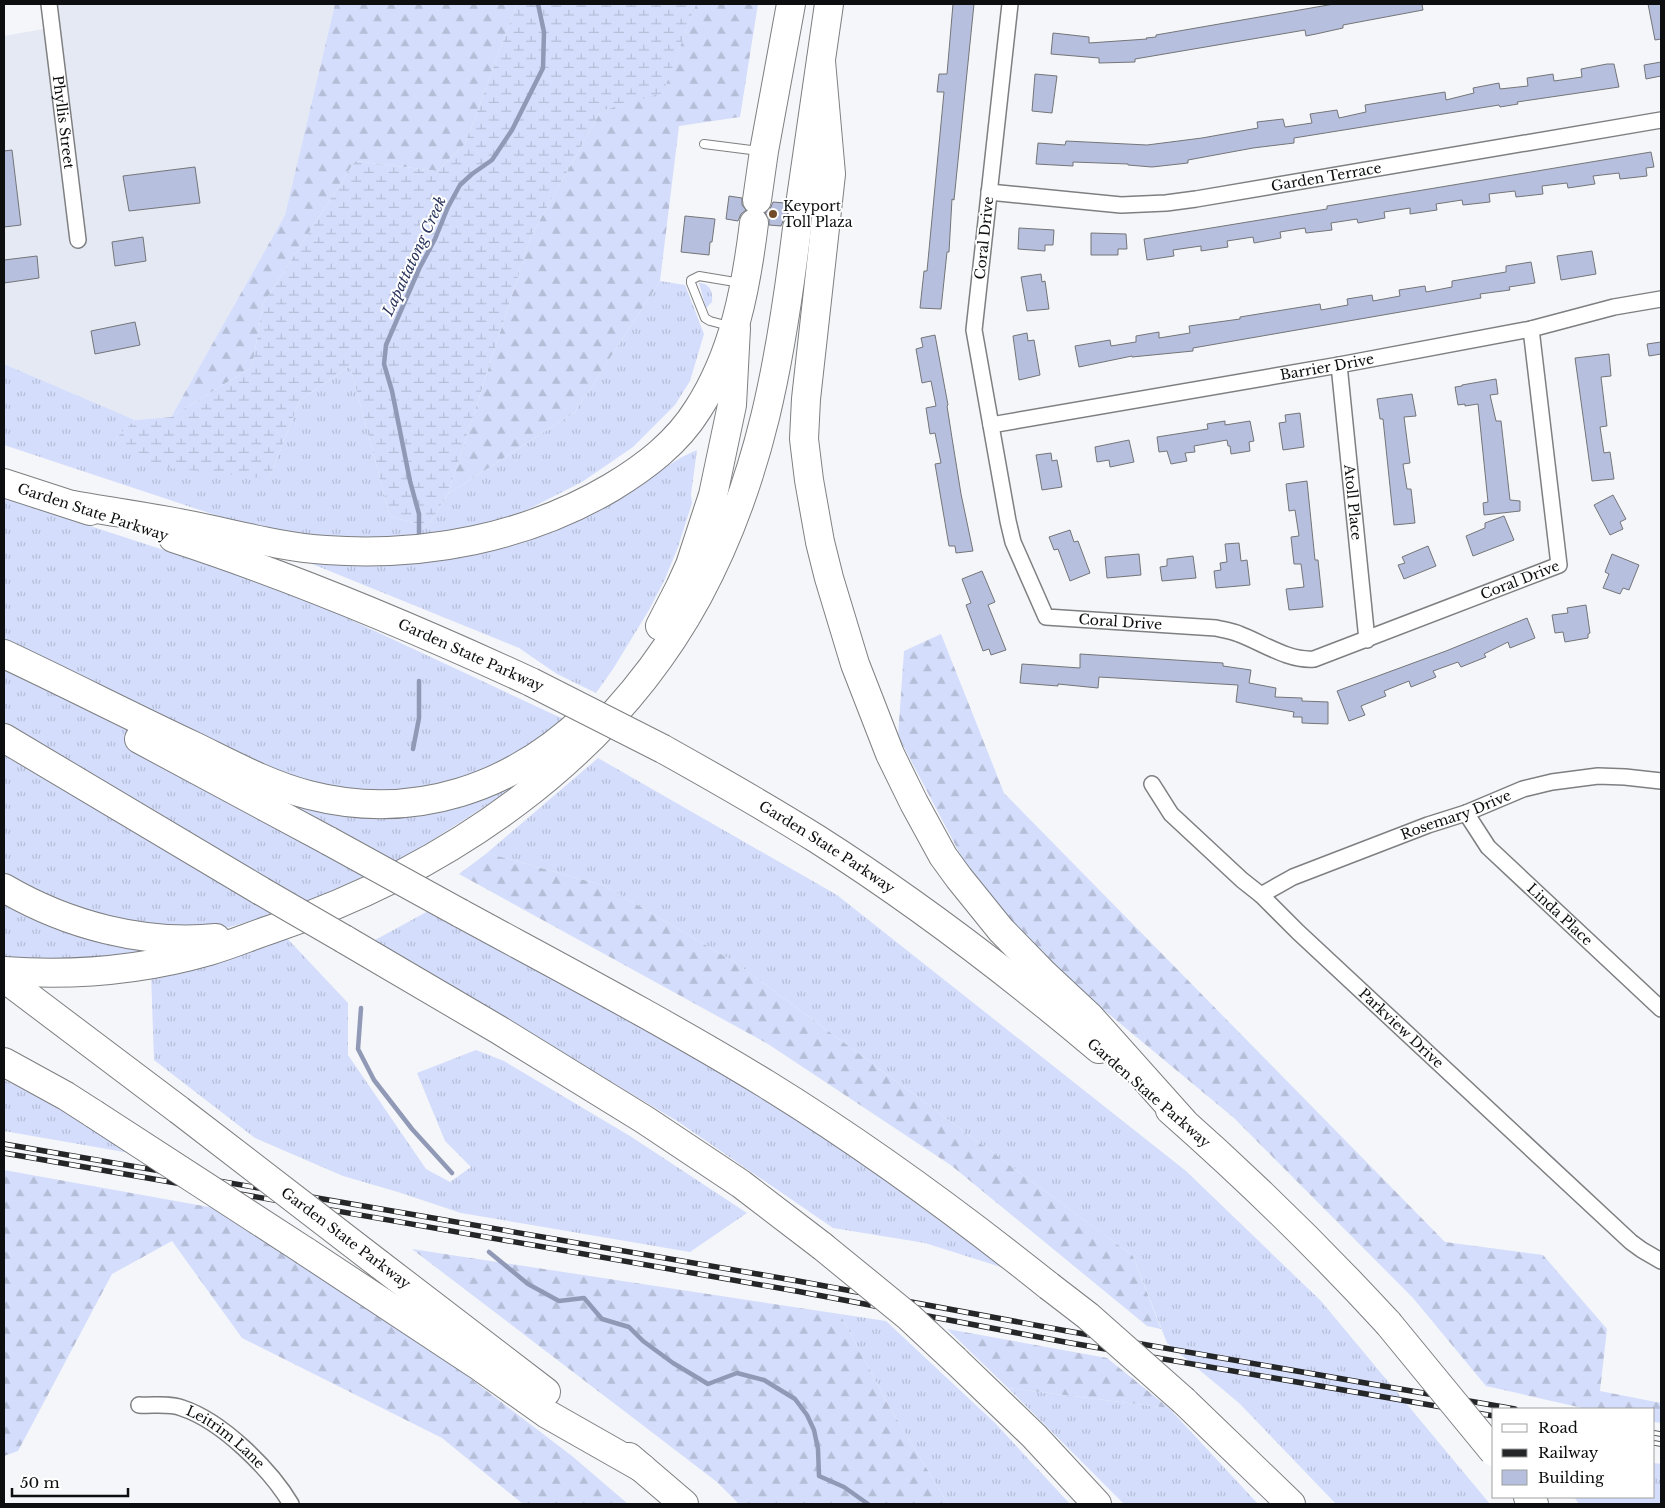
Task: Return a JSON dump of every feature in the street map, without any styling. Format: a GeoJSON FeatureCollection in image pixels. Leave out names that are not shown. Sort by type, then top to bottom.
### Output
{"type":"FeatureCollection","features":[{"type":"Feature","properties":{"kind":"highway"},"geometry":{"type":"LineString","coordinates":[[781,53],[783,4]]}},
{"type":"Feature","properties":{"kind":"highway"},"geometry":{"type":"LineString","coordinates":[[4,654],[160,730],[285,787],[307,794],[352,802],[396,804],[452,795],[507,775],[560,741],[601,702],[632,667],[645,648],[677,594],[698,545],[707,517],[730,421],[734,386],[736,328],[745,284],[764,151],[791,4]]}},
{"type":"Feature","properties":{"kind":"highway"},"geometry":{"type":"LineString","coordinates":[[4,972],[61,973],[136,966],[212,950],[315,914],[366,892],[431,858],[489,822],[542,782],[594,736],[618,711],[653,667],[703,587],[750,476],[766,421],[785,320],[829,4]]}},
{"type":"Feature","properties":{"kind":"highway"},"geometry":{"type":"LineString","coordinates":[[821,61],[831,174],[806,399],[804,439],[808,480],[820,542],[831,586],[855,664],[890,754],[914,804],[943,856],[1001,930],[1090,1018],[1183,1121]]}},
{"type":"Feature","properties":{"kind":"highway"},"geometry":{"type":"LineString","coordinates":[[73,505],[189,525],[270,543],[324,550],[371,552],[406,550],[448,545],[494,536],[542,520],[583,503],[630,476],[660,453],[698,411],[736,328]]}},
{"type":"Feature","properties":{"kind":"highway","name":"Garden State Parkway"},"geometry":{"type":"LineString","coordinates":[[4,483],[261,567],[416,630],[532,682],[663,748],[737,790],[818,840],[904,899],[1005,973],[1111,1059],[1183,1121],[1306,1236],[1388,1323],[1492,1450]]}},
{"type":"Feature","properties":{"kind":"highway"},"geometry":{"type":"LineString","coordinates":[[4,662],[198,772],[460,912],[768,1085],[916,1184],[1002,1248],[1088,1316],[1184,1401],[1291,1504]]}},
{"type":"Feature","properties":{"kind":"highway"},"geometry":{"type":"LineString","coordinates":[[4,738],[499,1030],[645,1120],[741,1184],[822,1246],[909,1317],[1034,1436],[1098,1504]]}},
{"type":"Feature","properties":{"kind":"highway"},"geometry":{"type":"LineString","coordinates":[[4,888],[42,909],[131,934],[186,939],[260,933]]}},
{"type":"Feature","properties":{"kind":"highway","name":"Garden State Parkway"},"geometry":{"type":"LineString","coordinates":[[4,978],[577,1416],[684,1504]]}},
{"type":"Feature","properties":{"kind":"highway"},"geometry":{"type":"LineString","coordinates":[[4,1062],[94,1114],[479,1366],[547,1414],[642,1468]]}},
{"type":"Feature","properties":{"kind":"street","name":"Phyllis Street"},"geometry":{"type":"LineString","coordinates":[[49,4],[78,240]]}},
{"type":"Feature","properties":{"kind":"street","name":"Coral Drive"},"geometry":{"type":"LineString","coordinates":[[1010,4],[974,330],[1013,542],[1046,617],[1216,628],[1237,633],[1304,660],[1314,659],[1559,565],[1532,328]]}},
{"type":"Feature","properties":{"kind":"street","name":"Garden Terrace"},"geometry":{"type":"LineString","coordinates":[[989,192],[1121,205],[1166,203],[1661,120]]}},
{"type":"Feature","properties":{"kind":"street","name":"Barrier Drive"},"geometry":{"type":"LineString","coordinates":[[991,426],[1339,365],[1532,328],[1614,306],[1661,298]]}},
{"type":"Feature","properties":{"kind":"street","name":"Atoll Place"},"geometry":{"type":"LineString","coordinates":[[1339,365],[1367,640]]}},
{"type":"Feature","properties":{"kind":"street","name":"Rosemary Drive"},"geometry":{"type":"LineString","coordinates":[[1261,895],[1294,877],[1428,825],[1466,813],[1523,789],[1576,778],[1625,776],[1661,781]]}},
{"type":"Feature","properties":{"kind":"street","name":"Parkview Drive"},"geometry":{"type":"LineString","coordinates":[[1152,784],[1171,814],[1242,880],[1261,895],[1298,932],[1632,1242],[1661,1261]]}},
{"type":"Feature","properties":{"kind":"street","name":"Linda Place"},"geometry":{"type":"LineString","coordinates":[[1466,813],[1488,847],[1661,1009]]}},
{"type":"Feature","properties":{"kind":"street","name":"Leitrim Lane"},"geometry":{"type":"LineString","coordinates":[[139,1405],[180,1407],[195,1413],[253,1456],[292,1504]]}},
{"type":"Feature","properties":{"kind":"lane"},"geometry":{"type":"LineString","coordinates":[[704,144],[764,151]]}},
{"type":"Feature","properties":{"kind":"lane"},"geometry":{"type":"LineString","coordinates":[[736,328],[705,318],[691,280],[699,276],[745,284]]}},
{"type":"Feature","properties":{"kind":"shaded area"},"geometry":{"type":"Polygon","coordinates":[[[47,4],[335,4],[285,215],[171,417],[135,420],[4,364],[4,36],[49,28],[47,4]]]}},
{"type":"Feature","properties":{"kind":"green space"},"geometry":{"type":"Polygon","coordinates":[[[335,4],[517,4],[465,144],[437,171],[355,161],[263,304],[252,367],[171,417],[285,215],[335,4]]]}},
{"type":"Feature","properties":{"kind":"green space"},"geometry":{"type":"Polygon","coordinates":[[[517,4],[696,4],[663,93],[601,111],[531,236],[448,494],[427,527],[390,516],[350,366],[300,400],[269,479],[152,466],[115,439],[135,420],[171,417],[252,367],[263,304],[355,161],[437,171],[465,144],[517,4]]]}},
{"type":"Feature","properties":{"kind":"green space"},"geometry":{"type":"Polygon","coordinates":[[[696,4],[758,4],[740,117],[679,126],[660,281],[575,412],[448,494],[531,236],[601,111],[663,92],[696,4]]]}},
{"type":"Feature","properties":{"kind":"green space"},"geometry":{"type":"Polygon","coordinates":[[[660,281],[685,285],[704,334],[690,381],[675,405],[633,447],[582,482],[517,515],[437,539],[357,544],[286,535],[215,515],[4,445],[4,364],[135,420],[115,439],[269,479],[300,400],[350,366],[390,516],[427,527],[448,494],[575,412],[660,281]]]}},
{"type":"Feature","properties":{"kind":"green space"},"geometry":{"type":"Polygon","coordinates":[[[699,283],[708,286],[712,295],[712,302],[706,308],[699,283]]]}},
{"type":"Feature","properties":{"kind":"green space"},"geometry":{"type":"Polygon","coordinates":[[[697,450],[691,494],[692,503],[678,547],[665,579],[649,610],[596,693],[557,674],[519,648],[295,557],[319,557],[606,503],[682,457],[697,450]]]}},
{"type":"Feature","properties":{"kind":"green space"},"geometry":{"type":"Polygon","coordinates":[[[4,498],[287,590],[572,723],[551,764],[406,857],[328,896],[251,921],[119,958],[25,961],[4,959],[4,498]]]}},
{"type":"Feature","properties":{"kind":"green space"},"geometry":{"type":"Polygon","coordinates":[[[941,634],[1004,793],[1445,1242],[1543,1255],[1607,1329],[1600,1391],[1661,1403],[1661,1423],[1655,1422],[1655,1408],[1583,1408],[1486,1386],[1413,1298],[1234,1118],[1016,937],[969,871],[898,736],[904,651],[941,634]]]}},
{"type":"Feature","properties":{"kind":"green space"},"geometry":{"type":"Polygon","coordinates":[[[598,758],[837,895],[1186,1171],[1321,1301],[1490,1504],[1336,1504],[1239,1403],[1167,1343],[1133,1256],[736,963],[605,886],[487,853],[598,758]]]}},
{"type":"Feature","properties":{"kind":"green space"},"geometry":{"type":"Polygon","coordinates":[[[487,853],[605,886],[736,963],[1133,1256],[1161,1329],[1147,1326],[952,1166],[768,1044],[459,874],[487,853]]]}},
{"type":"Feature","properties":{"kind":"green space"},"geometry":{"type":"Polygon","coordinates":[[[432,909],[773,1098],[1004,1268],[925,1243],[833,1228],[677,1121],[375,940],[432,909]]]}},
{"type":"Feature","properties":{"kind":"green space"},"geometry":{"type":"Polygon","coordinates":[[[284,935],[348,1003],[348,1055],[426,1169],[450,1182],[471,1167],[445,1141],[417,1073],[476,1050],[504,1061],[630,1136],[747,1213],[690,1252],[461,1213],[343,1176],[255,1138],[154,1060],[151,974],[284,935]]]}},
{"type":"Feature","properties":{"kind":"green space"},"geometry":{"type":"Polygon","coordinates":[[[4,1080],[54,1103],[141,1155],[4,1131],[4,1080]]]}},
{"type":"Feature","properties":{"kind":"green space"},"geometry":{"type":"Polygon","coordinates":[[[4,1170],[231,1211],[298,1247],[572,1456],[628,1504],[523,1504],[442,1438],[242,1338],[172,1241],[112,1274],[18,1451],[4,1456],[4,1170]]]}},
{"type":"Feature","properties":{"kind":"green space"},"geometry":{"type":"Polygon","coordinates":[[[412,1249],[840,1314],[890,1408],[948,1504],[739,1504],[717,1482],[412,1249]]]}},
{"type":"Feature","properties":{"kind":"green space"},"geometry":{"type":"Polygon","coordinates":[[[840,1314],[886,1321],[995,1423],[1070,1504],[948,1504],[890,1408],[840,1314]]]}},
{"type":"Feature","properties":{"kind":"green space"},"geometry":{"type":"Polygon","coordinates":[[[947,1329],[1107,1358],[1169,1408],[1008,1388],[947,1329]]]}},
{"type":"Feature","properties":{"kind":"green space"},"geometry":{"type":"Polygon","coordinates":[[[1008,1388],[1169,1408],[1258,1504],[1124,1504],[1008,1388]]]}},
{"type":"Feature","properties":{"kind":"green space"},"geometry":{"type":"Polygon","coordinates":[[[1655,1463],[1661,1464],[1661,1504],[1579,1504],[1575,1498],[1655,1498],[1655,1463]]]}},
{"type":"Feature","properties":{"kind":"building"},"geometry":{"type":"Polygon","coordinates":[[[953,4],[974,4],[954,200],[952,199],[949,252],[947,252],[941,309],[920,308],[924,271],[927,271],[944,92],[937,92],[939,74],[947,74],[953,4]]]}},
{"type":"Feature","properties":{"kind":"building"},"geometry":{"type":"Polygon","coordinates":[[[1334,4],[1422,4],[1423,10],[1343,25],[1343,28],[1306,36],[1305,30],[1135,59],[1135,62],[1099,63],[1099,58],[1051,54],[1053,33],[1089,37],[1089,43],[1147,39],[1156,37],[1156,35],[1334,4]]]}},
{"type":"Feature","properties":{"kind":"building"},"geometry":{"type":"Polygon","coordinates":[[[1648,4],[1661,4],[1661,39],[1655,40],[1648,4]]]}},
{"type":"Feature","properties":{"kind":"building"},"geometry":{"type":"Polygon","coordinates":[[[1661,62],[1661,76],[1646,79],[1644,65],[1661,62]]]}},
{"type":"Feature","properties":{"kind":"building"},"geometry":{"type":"Polygon","coordinates":[[[1614,64],[1619,87],[1294,138],[1294,143],[1253,148],[1188,160],[1188,163],[1152,167],[1073,162],[1073,166],[1036,164],[1038,143],[1065,145],[1066,141],[1147,145],[1258,128],[1257,122],[1283,119],[1285,127],[1312,123],[1310,114],[1337,110],[1339,118],[1366,112],[1365,105],[1445,92],[1446,100],[1474,93],[1473,88],[1499,83],[1500,89],[1528,86],[1527,78],[1553,74],[1554,81],[1582,77],[1581,69],[1614,64]]]}},
{"type":"Feature","properties":{"kind":"building"},"geometry":{"type":"Polygon","coordinates":[[[1035,74],[1057,76],[1052,113],[1032,111],[1035,74]]]}},
{"type":"Feature","properties":{"kind":"building"},"geometry":{"type":"Polygon","coordinates":[[[12,150],[21,225],[4,227],[4,151],[12,150]]]}},
{"type":"Feature","properties":{"kind":"building"},"geometry":{"type":"Polygon","coordinates":[[[1651,152],[1654,167],[1646,168],[1647,176],[1620,179],[1619,173],[1593,176],[1595,184],[1568,188],[1567,183],[1542,186],[1543,194],[1516,197],[1515,191],[1489,194],[1490,202],[1463,205],[1462,200],[1436,204],[1437,210],[1410,214],[1410,208],[1384,212],[1385,218],[1358,223],[1357,219],[1331,223],[1332,230],[1306,233],[1305,228],[1280,232],[1281,238],[1254,243],[1253,237],[1227,241],[1228,247],[1201,251],[1201,246],[1173,250],[1174,256],[1147,260],[1144,239],[1327,209],[1327,206],[1651,152]]]}},
{"type":"Feature","properties":{"kind":"building"},"geometry":{"type":"Polygon","coordinates":[[[195,167],[200,203],[129,211],[123,176],[195,167]]]}},
{"type":"Feature","properties":{"kind":"building"},"geometry":{"type":"Polygon","coordinates":[[[729,196],[742,198],[742,205],[746,210],[741,214],[738,221],[726,219],[729,196]]]}},
{"type":"Feature","properties":{"kind":"building"},"geometry":{"type":"Polygon","coordinates":[[[773,202],[785,203],[785,210],[789,215],[784,219],[781,226],[769,225],[769,218],[765,213],[770,209],[773,202]]]}},
{"type":"Feature","properties":{"kind":"building"},"geometry":{"type":"Polygon","coordinates":[[[685,216],[715,219],[709,255],[681,252],[685,216]]]}},
{"type":"Feature","properties":{"kind":"building"},"geometry":{"type":"Polygon","coordinates":[[[1019,228],[1054,230],[1053,245],[1045,245],[1045,251],[1018,249],[1019,228]]]}},
{"type":"Feature","properties":{"kind":"building"},"geometry":{"type":"Polygon","coordinates":[[[1091,233],[1126,234],[1127,249],[1118,249],[1118,255],[1091,255],[1091,233]]]}},
{"type":"Feature","properties":{"kind":"building"},"geometry":{"type":"Polygon","coordinates":[[[143,237],[146,261],[115,266],[112,242],[143,237]]]}},
{"type":"Feature","properties":{"kind":"building"},"geometry":{"type":"Polygon","coordinates":[[[1592,251],[1596,274],[1561,280],[1557,256],[1592,251]]]}},
{"type":"Feature","properties":{"kind":"building"},"geometry":{"type":"Polygon","coordinates":[[[37,256],[39,278],[4,283],[4,260],[37,256]]]}},
{"type":"Feature","properties":{"kind":"building"},"geometry":{"type":"Polygon","coordinates":[[[1531,262],[1535,283],[1509,287],[1510,290],[1480,294],[1481,298],[1193,348],[1193,351],[1132,356],[1079,367],[1075,346],[1110,340],[1111,346],[1136,342],[1136,336],[1159,332],[1159,338],[1190,333],[1189,326],[1240,319],[1240,317],[1320,304],[1321,310],[1348,305],[1347,299],[1372,295],[1373,301],[1400,296],[1399,290],[1425,286],[1426,292],[1452,287],[1452,281],[1506,272],[1506,266],[1531,262]]]}},
{"type":"Feature","properties":{"kind":"building"},"geometry":{"type":"Polygon","coordinates":[[[1041,274],[1042,282],[1045,281],[1049,309],[1027,311],[1021,277],[1041,274]]]}},
{"type":"Feature","properties":{"kind":"building"},"geometry":{"type":"Polygon","coordinates":[[[135,322],[140,345],[95,354],[91,331],[135,322]]]}},
{"type":"Feature","properties":{"kind":"building"},"geometry":{"type":"Polygon","coordinates":[[[1027,333],[1028,341],[1034,340],[1040,375],[1019,380],[1013,336],[1027,333]]]}},
{"type":"Feature","properties":{"kind":"building"},"geometry":{"type":"Polygon","coordinates":[[[935,335],[948,405],[961,494],[973,551],[956,553],[955,546],[949,546],[935,464],[941,463],[935,433],[930,434],[926,408],[936,406],[931,381],[922,383],[916,349],[923,347],[921,338],[935,335]]]}},
{"type":"Feature","properties":{"kind":"building"},"geometry":{"type":"Polygon","coordinates":[[[1661,342],[1661,354],[1649,356],[1647,344],[1661,342]]]}},
{"type":"Feature","properties":{"kind":"building"},"geometry":{"type":"Polygon","coordinates":[[[1609,354],[1611,376],[1601,377],[1607,426],[1600,427],[1604,453],[1610,452],[1614,479],[1592,481],[1575,358],[1609,354]]]}},
{"type":"Feature","properties":{"kind":"building"},"geometry":{"type":"Polygon","coordinates":[[[1496,379],[1498,394],[1490,395],[1496,421],[1501,421],[1510,500],[1520,501],[1520,511],[1484,515],[1483,503],[1488,502],[1478,404],[1458,405],[1455,387],[1496,379]]]}},
{"type":"Feature","properties":{"kind":"building"},"geometry":{"type":"Polygon","coordinates":[[[1412,394],[1416,416],[1404,417],[1410,463],[1403,464],[1407,489],[1411,489],[1415,523],[1394,525],[1383,419],[1380,419],[1377,399],[1412,394]]]}},
{"type":"Feature","properties":{"kind":"building"},"geometry":{"type":"Polygon","coordinates":[[[1300,413],[1304,447],[1283,450],[1279,423],[1286,422],[1285,415],[1300,413]]]}},
{"type":"Feature","properties":{"kind":"building"},"geometry":{"type":"Polygon","coordinates":[[[1225,421],[1225,425],[1250,421],[1254,441],[1249,442],[1250,451],[1231,454],[1227,440],[1194,446],[1195,452],[1185,453],[1187,461],[1171,464],[1167,451],[1159,452],[1157,437],[1208,429],[1207,424],[1225,421]]]}},
{"type":"Feature","properties":{"kind":"building"},"geometry":{"type":"Polygon","coordinates":[[[1129,440],[1134,462],[1110,467],[1109,460],[1097,462],[1095,447],[1129,440]]]}},
{"type":"Feature","properties":{"kind":"building"},"geometry":{"type":"Polygon","coordinates":[[[1051,453],[1052,461],[1057,460],[1062,487],[1042,490],[1036,455],[1051,453]]]}},
{"type":"Feature","properties":{"kind":"building"},"geometry":{"type":"Polygon","coordinates":[[[1307,481],[1315,560],[1318,560],[1323,607],[1289,610],[1286,589],[1304,587],[1301,564],[1294,564],[1291,537],[1299,536],[1295,510],[1289,511],[1286,484],[1307,481]]]}},
{"type":"Feature","properties":{"kind":"building"},"geometry":{"type":"Polygon","coordinates":[[[1613,495],[1626,519],[1620,522],[1623,529],[1610,535],[1594,505],[1613,495]]]}},
{"type":"Feature","properties":{"kind":"building"},"geometry":{"type":"Polygon","coordinates":[[[1504,516],[1514,540],[1473,556],[1466,536],[1485,528],[1485,523],[1504,516]]]}},
{"type":"Feature","properties":{"kind":"building"},"geometry":{"type":"Polygon","coordinates":[[[1070,530],[1074,542],[1078,541],[1090,573],[1070,581],[1058,549],[1054,550],[1049,537],[1070,530]]]}},
{"type":"Feature","properties":{"kind":"building"},"geometry":{"type":"Polygon","coordinates":[[[1239,543],[1241,561],[1247,560],[1250,585],[1216,588],[1214,571],[1221,570],[1220,563],[1227,562],[1225,544],[1239,543]]]}},
{"type":"Feature","properties":{"kind":"building"},"geometry":{"type":"Polygon","coordinates":[[[1428,546],[1436,566],[1404,579],[1398,565],[1405,563],[1402,557],[1428,546]]]}},
{"type":"Feature","properties":{"kind":"building"},"geometry":{"type":"Polygon","coordinates":[[[1139,554],[1141,575],[1107,578],[1105,557],[1139,554]]]}},
{"type":"Feature","properties":{"kind":"building"},"geometry":{"type":"Polygon","coordinates":[[[1612,554],[1639,565],[1629,590],[1623,588],[1620,594],[1603,588],[1609,574],[1605,572],[1612,554]]]}},
{"type":"Feature","properties":{"kind":"building"},"geometry":{"type":"Polygon","coordinates":[[[1193,556],[1196,578],[1162,581],[1160,567],[1167,566],[1167,559],[1193,556]]]}},
{"type":"Feature","properties":{"kind":"building"},"geometry":{"type":"Polygon","coordinates":[[[982,571],[995,602],[988,605],[1006,650],[991,655],[989,649],[983,651],[966,605],[971,603],[962,579],[982,571]]]}},
{"type":"Feature","properties":{"kind":"building"},"geometry":{"type":"Polygon","coordinates":[[[1586,605],[1590,633],[1588,638],[1565,642],[1563,632],[1555,633],[1552,615],[1568,613],[1567,608],[1586,605]]]}},
{"type":"Feature","properties":{"kind":"building"},"geometry":{"type":"Polygon","coordinates":[[[1527,618],[1535,638],[1510,648],[1508,642],[1484,654],[1486,657],[1461,667],[1458,662],[1433,671],[1436,677],[1411,687],[1409,681],[1384,691],[1386,696],[1361,706],[1365,715],[1349,721],[1337,691],[1446,651],[1527,618]]]}},
{"type":"Feature","properties":{"kind":"building"},"geometry":{"type":"Polygon","coordinates":[[[1080,654],[1223,663],[1223,666],[1251,670],[1249,683],[1276,688],[1275,697],[1302,698],[1302,701],[1328,702],[1328,724],[1302,723],[1302,717],[1293,717],[1294,712],[1236,702],[1238,685],[1099,677],[1098,688],[1020,683],[1022,664],[1080,668],[1080,654]]]}},
{"type":"Feature","properties":{"kind":"waterway","name":"Lapattatong Creek"},"geometry":{"type":"LineString","coordinates":[[419,539],[419,514],[410,481],[392,391],[384,364],[386,345],[419,269],[460,185],[492,160],[512,130],[543,68],[544,32],[538,4]]}},
{"type":"Feature","properties":{"kind":"waterway","name":"Lapattatong Creek"},"geometry":{"type":"LineString","coordinates":[[413,749],[419,718],[419,681]]}},
{"type":"Feature","properties":{"kind":"waterway","name":"Lapattatong Creek"},"geometry":{"type":"LineString","coordinates":[[361,1008],[358,1049],[374,1080],[412,1129],[452,1173]]}},
{"type":"Feature","properties":{"kind":"waterway","name":"Lapattatong Creek"},"geometry":{"type":"LineString","coordinates":[[489,1252],[528,1284],[559,1301],[584,1298],[602,1319],[629,1327],[643,1341],[673,1363],[708,1384],[737,1373],[764,1380],[795,1399],[807,1415],[814,1430],[818,1449],[819,1476],[844,1487],[868,1504]]}},
{"type":"Feature","properties":{"kind":"railway"},"geometry":{"type":"LineString","coordinates":[[4,1144],[798,1281],[1067,1331],[1509,1408]]}},
{"type":"Feature","properties":{"kind":"railway"},"geometry":{"type":"LineString","coordinates":[[4,1153],[796,1291],[1065,1342],[1492,1416]]}},
{"type":"Feature","properties":{"kind":"railway"},"geometry":{"type":"LineString","coordinates":[[1655,1433],[1661,1434]]}},
{"type":"Feature","properties":{"kind":"railway"},"geometry":{"type":"LineString","coordinates":[[1655,1443],[1661,1444]]}},
{"type":"Feature","properties":{"kind":"place","name":"Keyport Toll Plaza"},"geometry":{"type":"Point","coordinates":[773,214]}}]}
